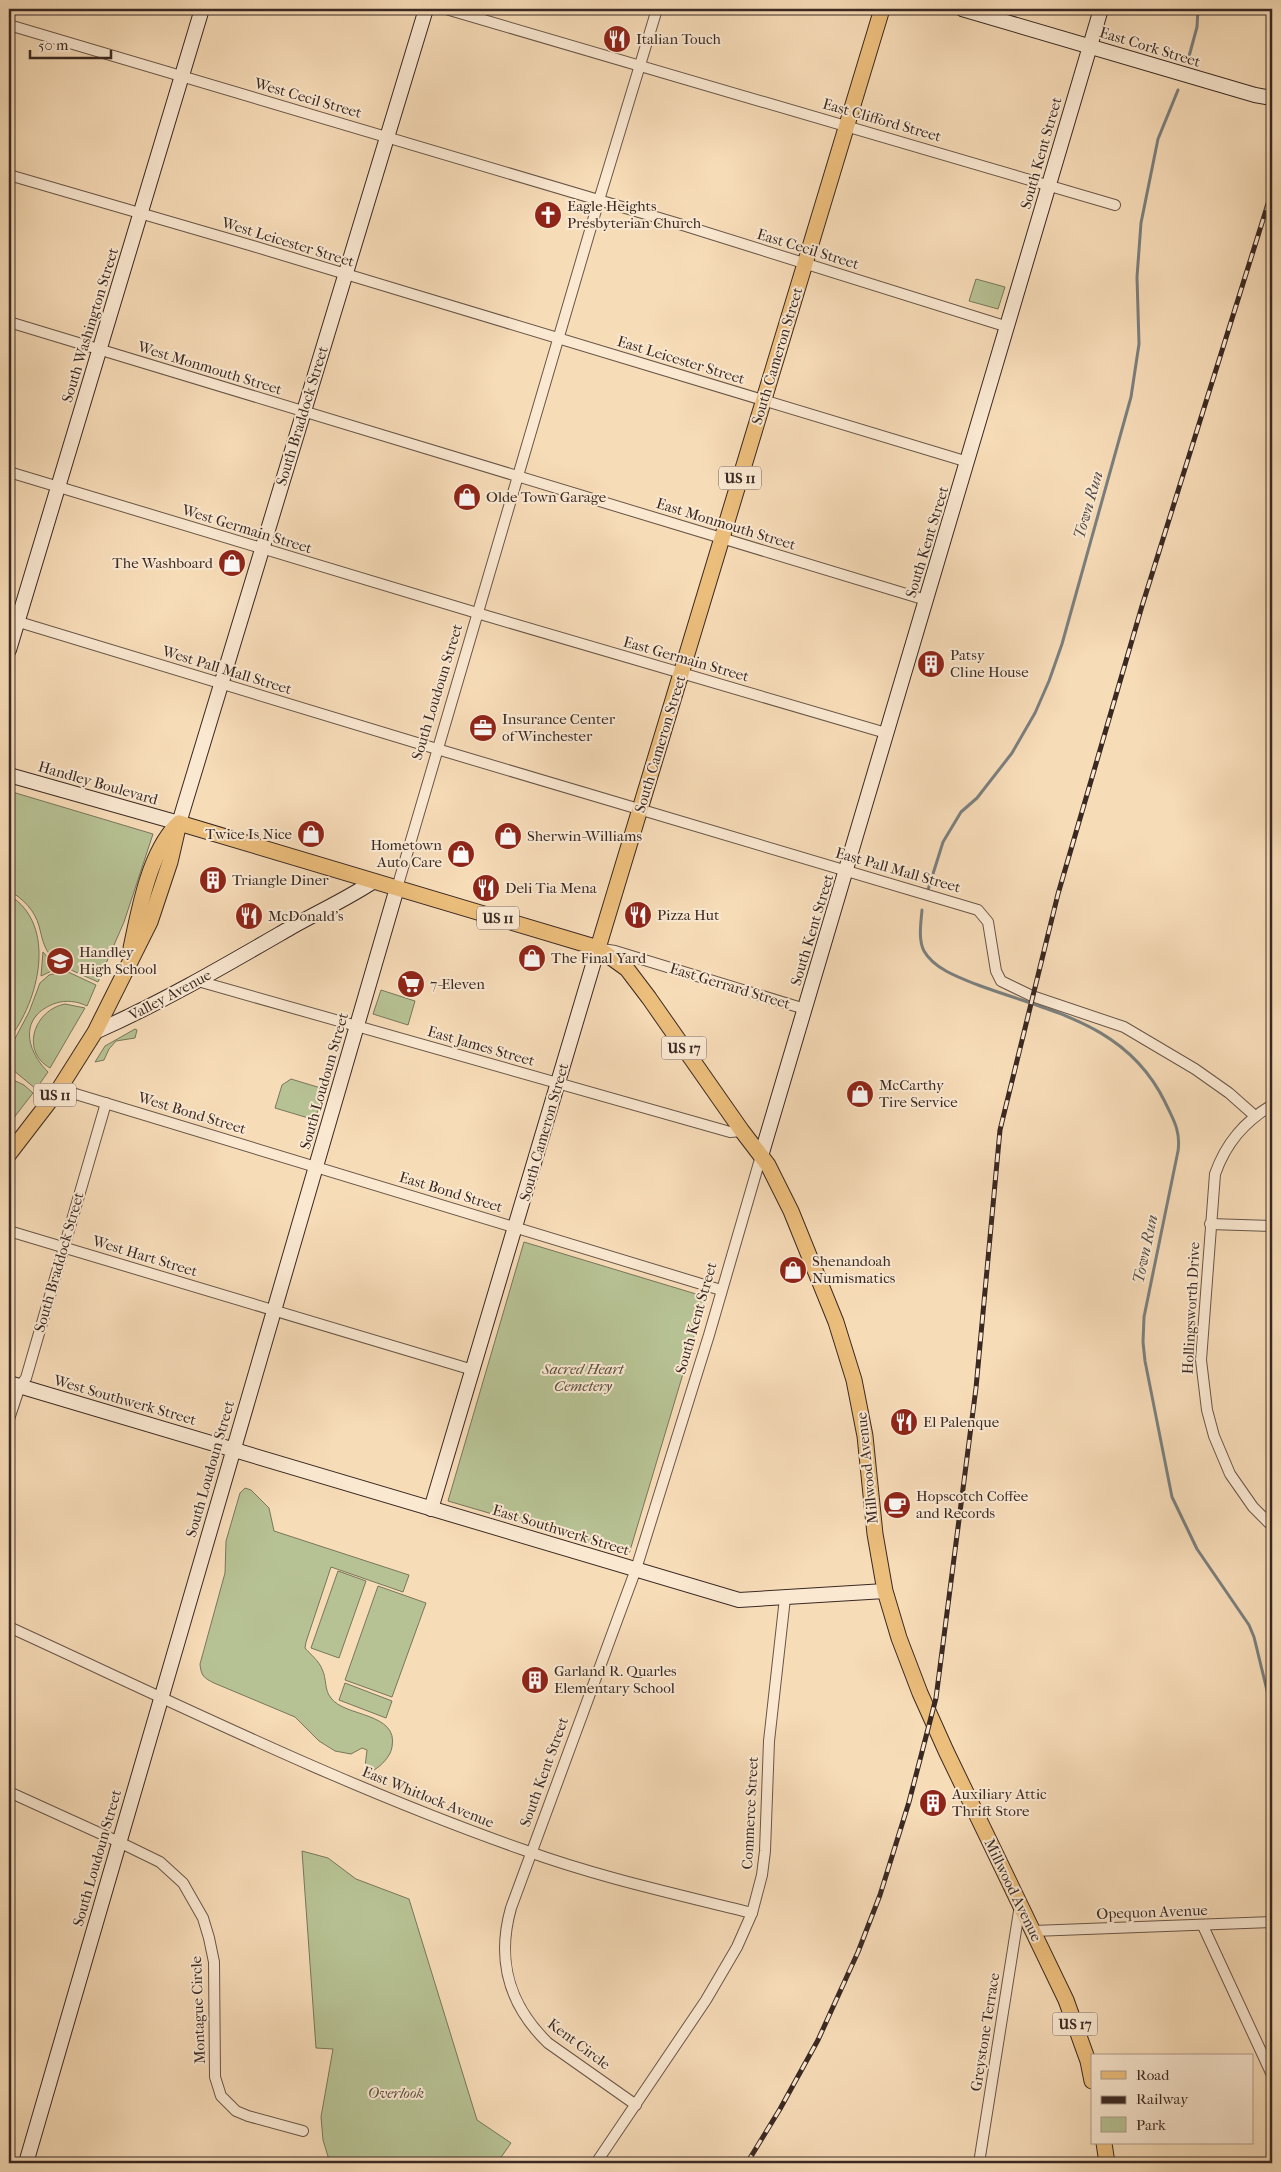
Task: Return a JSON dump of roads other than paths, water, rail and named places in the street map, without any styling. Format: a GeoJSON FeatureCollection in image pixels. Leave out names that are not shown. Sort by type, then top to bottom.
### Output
{"type":"FeatureCollection","features":[{"type":"Feature","properties":{"kind":"main road","name":"South Cameron Street"},"geometry":{"type":"LineString","coordinates":[[598,948],[882,9]]}},
{"type":"Feature","properties":{"kind":"main road","name":"US 11"},"geometry":{"type":"LineString","coordinates":[[179,823],[397,888]]}},
{"type":"Feature","properties":{"kind":"main road","name":"South Braddock Street"},"geometry":{"type":"LineString","coordinates":[[94,1032],[150,922],[170,862],[179,823]]}},
{"type":"Feature","properties":{"kind":"main road","name":"East Gerrard Street"},"geometry":{"type":"LineString","coordinates":[[397,888],[598,948]]}},
{"type":"Feature","properties":{"kind":"main road","name":"Millwood Avenue"},"geometry":{"type":"LineString","coordinates":[[598,948],[627,969],[768,1165],[813,1264],[850,1364],[862,1414],[875,1534],[885,1591],[899,1638],[920,1693],[1020,1905],[1034,1930],[1076,2025],[1091,2078]]}},
{"type":"Feature","properties":{"kind":"main road","name":"US 11"},"geometry":{"type":"LineString","coordinates":[[9,1154],[59,1090],[94,1032]]}},
{"type":"Feature","properties":{"kind":"main road"},"geometry":{"type":"LineString","coordinates":[[1104,2144],[1107,2163]]}},
{"type":"Feature","properties":{"kind":"street","name":"South Washington Street"},"geometry":{"type":"LineString","coordinates":[[9,650],[13,620],[58,487],[202,9]]}},
{"type":"Feature","properties":{"kind":"street","name":"South Braddock Street"},"geometry":{"type":"LineString","coordinates":[[179,823],[426,9]]}},
{"type":"Feature","properties":{"kind":"street","name":"East Clifford Street"},"geometry":{"type":"LineString","coordinates":[[446,9],[1115,205]]}},
{"type":"Feature","properties":{"kind":"street","name":"South Loudoun Street"},"geometry":{"type":"LineString","coordinates":[[26,2163],[356,1026],[657,9]]}},
{"type":"Feature","properties":{"kind":"street","name":"East Cork Street"},"geometry":{"type":"LineString","coordinates":[[962,9],[1255,95],[1272,98]]}},
{"type":"Feature","properties":{"kind":"street","name":"South Kent Street"},"geometry":{"type":"LineString","coordinates":[[532,1853],[636,1569],[847,871],[886,733],[1101,9]]}},
{"type":"Feature","properties":{"kind":"street","name":"West Cecil Street"},"geometry":{"type":"LineString","coordinates":[[9,25],[599,200]]}},
{"type":"Feature","properties":{"kind":"street","name":"West Leicester Street"},"geometry":{"type":"LineString","coordinates":[[9,175],[558,339]]}},
{"type":"Feature","properties":{"kind":"street","name":"East Cecil Street"},"geometry":{"type":"LineString","coordinates":[[599,200],[1008,327]]}},
{"type":"Feature","properties":{"kind":"street","name":"West Monmouth Street"},"geometry":{"type":"LineString","coordinates":[[9,322],[518,477]]}},
{"type":"Feature","properties":{"kind":"street","name":"East Leicester Street"},"geometry":{"type":"LineString","coordinates":[[558,339],[968,462]]}},
{"type":"Feature","properties":{"kind":"street","name":"West Germain Street"},"geometry":{"type":"LineString","coordinates":[[9,472],[478,614]]}},
{"type":"Feature","properties":{"kind":"street","name":"East Monmouth Street"},"geometry":{"type":"LineString","coordinates":[[518,477],[926,600]]}},
{"type":"Feature","properties":{"kind":"street","name":"East Germain Street"},"geometry":{"type":"LineString","coordinates":[[478,614],[886,733]]}},
{"type":"Feature","properties":{"kind":"street","name":"West Pall Mall Street"},"geometry":{"type":"LineString","coordinates":[[13,620],[437,750]]}},
{"type":"Feature","properties":{"kind":"street","name":"East Pall Mall Street"},"geometry":{"type":"LineString","coordinates":[[437,750],[978,910],[988,922],[996,972],[1001,981],[1032,996],[1124,1027],[1195,1069],[1229,1093],[1255,1116]]}},
{"type":"Feature","properties":{"kind":"street","name":"Handley Boulevard"},"geometry":{"type":"LineString","coordinates":[[9,775],[179,823]]}},
{"type":"Feature","properties":{"kind":"street","name":"Valley Avenue"},"geometry":{"type":"LineString","coordinates":[[94,1032],[198,981],[374,881]]}},
{"type":"Feature","properties":{"kind":"street","name":"East Gerrard Street"},"geometry":{"type":"LineString","coordinates":[[598,948],[615,951],[805,1009]]}},
{"type":"Feature","properties":{"kind":"street","name":"South Cameron Street"},"geometry":{"type":"LineString","coordinates":[[431,1509],[598,948]]}},
{"type":"Feature","properties":{"kind":"street","name":"East James Street"},"geometry":{"type":"LineString","coordinates":[[198,981],[730,1132],[742,1131]]}},
{"type":"Feature","properties":{"kind":"street","name":"West Bond Street"},"geometry":{"type":"LineString","coordinates":[[59,1090],[315,1166]]}},
{"type":"Feature","properties":{"kind":"street","name":"South Braddock Street"},"geometry":{"type":"LineString","coordinates":[[9,1420],[14,1384],[26,1378],[106,1103]]}},
{"type":"Feature","properties":{"kind":"street"},"geometry":{"type":"LineString","coordinates":[[1255,1116],[1272,1106]]}},
{"type":"Feature","properties":{"kind":"street","name":"Hollingsworth Drive"},"geometry":{"type":"LineString","coordinates":[[1255,1116],[1234,1137],[1221,1158],[1214,1180],[1201,1360],[1206,1410],[1214,1436],[1230,1474],[1248,1501],[1272,1526]]}},
{"type":"Feature","properties":{"kind":"street","name":"East Bond Street"},"geometry":{"type":"LineString","coordinates":[[315,1166],[721,1290]]}},
{"type":"Feature","properties":{"kind":"street"},"geometry":{"type":"LineString","coordinates":[[1210,1224],[1272,1226]]}},
{"type":"Feature","properties":{"kind":"street","name":"West Hart Street"},"geometry":{"type":"LineString","coordinates":[[9,1231],[473,1370]]}},
{"type":"Feature","properties":{"kind":"street","name":"West Southwerk Street"},"geometry":{"type":"LineString","coordinates":[[14,1384],[233,1448]]}},
{"type":"Feature","properties":{"kind":"street","name":"East Southwerk Street"},"geometry":{"type":"LineString","coordinates":[[233,1448],[739,1600],[885,1591]]}},
{"type":"Feature","properties":{"kind":"street","name":"Commerce Street"},"geometry":{"type":"LineString","coordinates":[[596,2163],[706,2000],[737,1947],[752,1913],[762,1875],[765,1851],[770,1741],[785,1598]]}},
{"type":"Feature","properties":{"kind":"street","name":"East Whitlock Avenue"},"geometry":{"type":"LineString","coordinates":[[9,1627],[286,1754],[375,1792],[532,1853],[639,1884],[752,1913]]}},
{"type":"Feature","properties":{"kind":"street","name":"Montague Circle"},"geometry":{"type":"LineString","coordinates":[[9,1792],[120,1842],[160,1862],[172,1872],[192,1896],[203,1918],[209,1938],[214,1962],[215,2077],[221,2096],[236,2111],[303,2131]]}},
{"type":"Feature","properties":{"kind":"street","name":"Kent Circle"},"geometry":{"type":"LineString","coordinates":[[532,1853],[511,1908],[504,1939],[506,1967],[516,2001],[530,2024],[548,2043],[636,2104]]}},
{"type":"Feature","properties":{"kind":"street","name":"Greystone Terrace"},"geometry":{"type":"LineString","coordinates":[[979,2163],[1020,1905]]}},
{"type":"Feature","properties":{"kind":"street","name":"Opequon Avenue"},"geometry":{"type":"LineString","coordinates":[[1034,1930],[1203,1926],[1272,1922]]}},
{"type":"Feature","properties":{"kind":"street"},"geometry":{"type":"LineString","coordinates":[[1203,1926],[1272,2076]]}},
{"type":"Feature","properties":{"kind":"waterway","name":"Town Run"},"geometry":{"type":"LineString","coordinates":[[1188,60],[1197,27],[1198,9]]}},
{"type":"Feature","properties":{"kind":"waterway","name":"Town Run"},"geometry":{"type":"LineString","coordinates":[[927,893],[943,842],[961,812],[977,798],[1012,753],[1035,713],[1062,644],[1131,397],[1139,344],[1137,277],[1141,223],[1158,139],[1178,90]]}},
{"type":"Feature","properties":{"kind":"waterway","name":"Town Run"},"geometry":{"type":"LineString","coordinates":[[922,910],[920,931],[922,947],[934,963],[963,979],[1085,1024],[1108,1038],[1130,1055],[1149,1076],[1165,1102],[1173,1120],[1179,1144],[1144,1317],[1143,1342],[1145,1361],[1172,1497],[1197,1549],[1249,1625],[1254,1637],[1272,1711]]}},
{"type":"Feature","properties":{"kind":"railway"},"geometry":{"type":"LineString","coordinates":[[747,2163],[780,2109],[818,2040],[858,1952],[880,1895],[909,1802],[936,1698],[976,1388],[1000,1130],[1058,894],[1142,606],[1272,191]]}},
{"type":"Feature","properties":{"kind":"place","name":"Italian Touch"},"geometry":{"type":"Point","coordinates":[617,39]}},
{"type":"Feature","properties":{"kind":"place","name":"Eagle Heights Presbyterian Church"},"geometry":{"type":"Point","coordinates":[548,215]}},
{"type":"Feature","properties":{"kind":"place","name":"Olde Town Garage"},"geometry":{"type":"Point","coordinates":[467,497]}},
{"type":"Feature","properties":{"kind":"place","name":"The Washboard"},"geometry":{"type":"Point","coordinates":[232,563]}},
{"type":"Feature","properties":{"kind":"place","name":"Patsy Cline House"},"geometry":{"type":"Point","coordinates":[931,664]}},
{"type":"Feature","properties":{"kind":"place","name":"Insurance Center of Winchester"},"geometry":{"type":"Point","coordinates":[483,728]}},
{"type":"Feature","properties":{"kind":"place","name":"Twice Is Nice"},"geometry":{"type":"Point","coordinates":[311,834]}},
{"type":"Feature","properties":{"kind":"place","name":"Sherwin-Williams"},"geometry":{"type":"Point","coordinates":[508,836]}},
{"type":"Feature","properties":{"kind":"place","name":"Hometown Auto Care"},"geometry":{"type":"Point","coordinates":[461,854]}},
{"type":"Feature","properties":{"kind":"place","name":"Triangle Diner"},"geometry":{"type":"Point","coordinates":[213,880]}},
{"type":"Feature","properties":{"kind":"place","name":"Deli Tia Mena"},"geometry":{"type":"Point","coordinates":[486,888]}},
{"type":"Feature","properties":{"kind":"place","name":"Pizza Hut"},"geometry":{"type":"Point","coordinates":[638,915]}},
{"type":"Feature","properties":{"kind":"place","name":"McDonald's"},"geometry":{"type":"Point","coordinates":[249,916]}},
{"type":"Feature","properties":{"kind":"place","name":"The Final Yard"},"geometry":{"type":"Point","coordinates":[532,958]}},
{"type":"Feature","properties":{"kind":"place","name":"Handley High School"},"geometry":{"type":"Point","coordinates":[60,961]}},
{"type":"Feature","properties":{"kind":"place","name":"7-Eleven"},"geometry":{"type":"Point","coordinates":[411,984]}},
{"type":"Feature","properties":{"kind":"place","name":"McCarthy Tire Service"},"geometry":{"type":"Point","coordinates":[860,1094]}},
{"type":"Feature","properties":{"kind":"place","name":"Shenandoah Numismatics"},"geometry":{"type":"Point","coordinates":[793,1270]}},
{"type":"Feature","properties":{"kind":"place","name":"El Palenque"},"geometry":{"type":"Point","coordinates":[904,1422]}},
{"type":"Feature","properties":{"kind":"place","name":"Hopscotch Coffee and Records"},"geometry":{"type":"Point","coordinates":[897,1505]}},
{"type":"Feature","properties":{"kind":"place","name":"Garland R. Quarles Elementary School"},"geometry":{"type":"Point","coordinates":[535,1680]}},
{"type":"Feature","properties":{"kind":"place","name":"Auxiliary Attic Thrift Store"},"geometry":{"type":"Point","coordinates":[933,1803]}},
{"type":"Feature","properties":{"kind":"park label","name":"Sacred Heart Cemetery"},"geometry":{"type":"Point","coordinates":[583,1378]}},
{"type":"Feature","properties":{"kind":"park label","name":"Overlook"},"geometry":{"type":"Point","coordinates":[396,2093]}}]}
